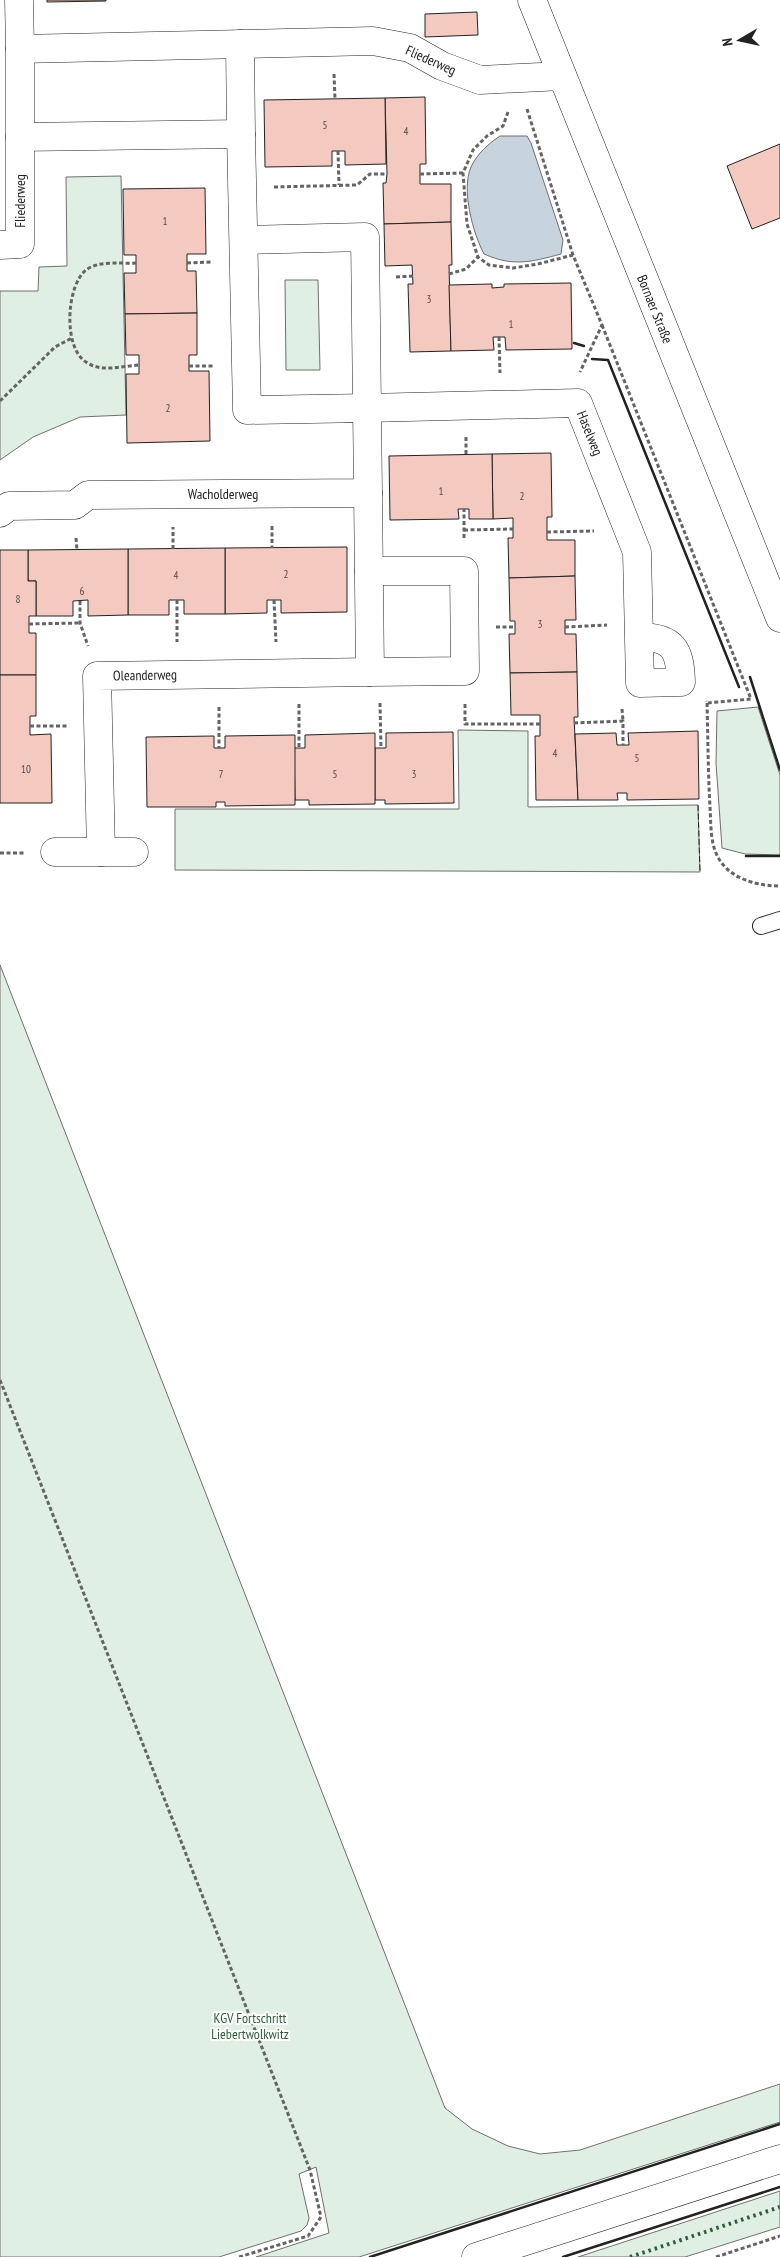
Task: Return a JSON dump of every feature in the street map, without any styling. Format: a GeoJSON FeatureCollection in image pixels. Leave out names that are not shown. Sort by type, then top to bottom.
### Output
{"type":"FeatureCollection","features":[{"type":"Feature","properties":{"kind":"street","name":"Fliederweg"},"geometry":{"type":"LineString","coordinates":[[0,245],[20,244],[19,0]]}},
{"type":"Feature","properties":{"kind":"street","name":"Bornaer Straße"},"geometry":{"type":"LineString","coordinates":[[532,0],[780,618]]}},
{"type":"Feature","properties":{"kind":"street","name":"Fliederweg"},"geometry":{"type":"LineString","coordinates":[[20,48],[373,41],[410,48],[442,66],[480,80],[562,76]]}},
{"type":"Feature","properties":{"kind":"street"},"geometry":{"type":"LineString","coordinates":[[240,44],[247,410],[367,408]]}},
{"type":"Feature","properties":{"kind":"street"},"geometry":{"type":"LineString","coordinates":[[20,137],[242,134]]}},
{"type":"Feature","properties":{"kind":"street"},"geometry":{"type":"LineString","coordinates":[[244,240],[365,237],[369,571],[375,672]]}},
{"type":"Feature","properties":{"kind":"street","name":"Haselweg"},"geometry":{"type":"LineString","coordinates":[[367,408],[578,403],[637,552],[640,683],[681,682]]}},
{"type":"Feature","properties":{"kind":"street","name":"Wacholderweg"},"geometry":{"type":"LineString","coordinates":[[0,513],[9,506],[75,505],[88,495],[368,493]]}},
{"type":"Feature","properties":{"kind":"street"},"geometry":{"type":"LineString","coordinates":[[369,571],[464,572],[465,671]]}},
{"type":"Feature","properties":{"kind":"street"},"geometry":{"type":"LineString","coordinates":[[638,631],[661,638],[673,645],[678,658],[681,682]]}},
{"type":"Feature","properties":{"kind":"street","name":"Oleanderweg"},"geometry":{"type":"LineString","coordinates":[[100,852],[97,676],[465,671]]}},
{"type":"Feature","properties":{"kind":"street"},"geometry":{"type":"LineString","coordinates":[[55,852],[134,852]]}},
{"type":"Feature","properties":{"kind":"street"},"geometry":{"type":"LineString","coordinates":[[476,2257],[780,2159]]}},
{"type":"Feature","properties":{"kind":"lane"},"geometry":{"type":"LineString","coordinates":[[761,926],[780,920]]}},
{"type":"Feature","properties":{"kind":"path"},"geometry":{"type":"LineString","coordinates":[[520,79],[527,110],[573,255],[751,699],[707,703]]}},
{"type":"Feature","properties":{"kind":"path"},"geometry":{"type":"LineString","coordinates":[[509,109],[503,126],[487,136],[473,150],[463,173],[467,224],[478,256],[489,265],[512,268],[538,264],[573,255]]}},
{"type":"Feature","properties":{"kind":"path"},"geometry":{"type":"LineString","coordinates":[[338,151],[339,186]]}},
{"type":"Feature","properties":{"kind":"path"},"geometry":{"type":"LineString","coordinates":[[420,174],[463,173]]}},
{"type":"Feature","properties":{"kind":"path"},"geometry":{"type":"LineString","coordinates":[[243,188],[357,185],[370,174],[386,174]]}},
{"type":"Feature","properties":{"kind":"path"},"geometry":{"type":"LineString","coordinates":[[449,274],[466,269],[478,256]]}},
{"type":"Feature","properties":{"kind":"path"},"geometry":{"type":"LineString","coordinates":[[187,263],[196,262]]}},
{"type":"Feature","properties":{"kind":"path"},"geometry":{"type":"LineString","coordinates":[[136,263],[103,264],[86,270],[78,283],[71,308],[70,330],[74,347],[84,362],[98,368],[139,365]]}},
{"type":"Feature","properties":{"kind":"path"},"geometry":{"type":"LineString","coordinates":[[404,277],[413,276]]}},
{"type":"Feature","properties":{"kind":"path"},"geometry":{"type":"LineString","coordinates":[[578,403],[577,377],[602,325]]}},
{"type":"Feature","properties":{"kind":"path"},"geometry":{"type":"LineString","coordinates":[[499,337],[500,378]]}},
{"type":"Feature","properties":{"kind":"path"},"geometry":{"type":"LineString","coordinates":[[0,402],[55,347],[72,338]]}},
{"type":"Feature","properties":{"kind":"path"},"geometry":{"type":"LineString","coordinates":[[189,366],[198,366]]}},
{"type":"Feature","properties":{"kind":"path"},"geometry":{"type":"LineString","coordinates":[[464,508],[464,515]]}},
{"type":"Feature","properties":{"kind":"path"},"geometry":{"type":"LineString","coordinates":[[464,530],[513,529]]}},
{"type":"Feature","properties":{"kind":"path"},"geometry":{"type":"LineString","coordinates":[[547,532],[629,530]]}},
{"type":"Feature","properties":{"kind":"path"},"geometry":{"type":"LineString","coordinates":[[176,600],[177,675]]}},
{"type":"Feature","properties":{"kind":"path"},"geometry":{"type":"LineString","coordinates":[[274,600],[288,673],[299,748]]}},
{"type":"Feature","properties":{"kind":"path"},"geometry":{"type":"LineString","coordinates":[[80,601],[80,623],[88,644],[88,662],[97,676]]}},
{"type":"Feature","properties":{"kind":"path"},"geometry":{"type":"LineString","coordinates":[[29,624],[80,623]]}},
{"type":"Feature","properties":{"kind":"path"},"geometry":{"type":"LineString","coordinates":[[565,627],[638,631]]}},
{"type":"Feature","properties":{"kind":"path"},"geometry":{"type":"LineString","coordinates":[[465,671],[465,724],[540,724]]}},
{"type":"Feature","properties":{"kind":"path"},"geometry":{"type":"LineString","coordinates":[[375,672],[381,748]]}},
{"type":"Feature","properties":{"kind":"path"},"geometry":{"type":"LineString","coordinates":[[219,674],[219,748]]}},
{"type":"Feature","properties":{"kind":"path"},"geometry":{"type":"LineString","coordinates":[[681,682],[698,688],[707,703],[711,828],[716,854],[730,871],[745,881],[764,886],[780,886]]}},
{"type":"Feature","properties":{"kind":"path"},"geometry":{"type":"LineString","coordinates":[[574,723],[623,721],[623,745]]}},
{"type":"Feature","properties":{"kind":"path"},"geometry":{"type":"LineString","coordinates":[[0,1380],[310,2170],[321,2217],[308,2236],[239,2257]]}},
{"type":"Feature","properties":{"kind":"path"},"geometry":{"type":"LineString","coordinates":[[716,2257],[780,2236]]}},
{"type":"Feature","properties":{"kind":"green space"},"geometry":{"type":"Polygon","coordinates":[[[121,176],[126,415],[80,417],[33,437],[0,460],[0,291],[38,291],[39,267],[67,266],[66,177],[121,176]]]}},
{"type":"Feature","properties":{"kind":"green space"},"geometry":{"type":"Polygon","coordinates":[[[285,280],[318,280],[320,370],[286,370],[285,280]]]}},
{"type":"Feature","properties":{"kind":"green space"},"geometry":{"type":"Polygon","coordinates":[[[758,707],[780,775],[780,855],[745,854],[722,848],[716,763],[717,711],[758,707]]]}},
{"type":"Feature","properties":{"kind":"green space"},"geometry":{"type":"Polygon","coordinates":[[[458,730],[528,731],[528,807],[698,805],[700,872],[175,870],[175,809],[459,809],[458,730]]]}},
{"type":"Feature","properties":{"kind":"green space","name":"KGV Fortschritt Liebertwolkwitz"},"geometry":{"type":"Polygon","coordinates":[[[0,965],[445,2108],[472,2129],[508,2146],[540,2154],[580,2150],[780,2084],[780,2122],[359,2257],[256,2257],[329,2233],[316,2167],[299,2174],[309,2218],[307,2225],[301,2231],[219,2257],[0,2257],[0,965]]]}},
{"type":"Feature","properties":{"kind":"green space"},"geometry":{"type":"Polygon","coordinates":[[[780,2191],[780,2227],[685,2257],[578,2257],[780,2191]]]}},
{"type":"Feature","properties":{"kind":"shaded area"},"geometry":{"type":"Polygon","coordinates":[[[500,136],[527,136],[531,143],[563,240],[561,254],[531,261],[513,262],[484,254],[472,223],[468,199],[468,176],[473,162],[487,146],[500,136]]]}},
{"type":"Feature","properties":{"kind":"building"},"geometry":{"type":"Polygon","coordinates":[[[47,0],[106,0],[106,1],[47,2],[47,0]]]}},
{"type":"Feature","properties":{"kind":"building"},"geometry":{"type":"Polygon","coordinates":[[[477,12],[478,35],[425,37],[425,14],[477,12]]]}},
{"type":"Feature","properties":{"kind":"building"},"geometry":{"type":"Polygon","coordinates":[[[425,97],[426,164],[420,164],[420,184],[451,184],[451,222],[384,224],[383,183],[386,183],[387,174],[385,98],[425,97]]]}},
{"type":"Feature","properties":{"kind":"building"},"geometry":{"type":"Polygon","coordinates":[[[385,98],[386,164],[345,165],[345,151],[332,151],[332,166],[265,167],[264,100],[385,98]]]}},
{"type":"Feature","properties":{"kind":"building"},"geometry":{"type":"Polygon","coordinates":[[[780,144],[780,218],[752,229],[727,166],[780,144]]]}},
{"type":"Feature","properties":{"kind":"building"},"geometry":{"type":"Polygon","coordinates":[[[205,188],[206,254],[187,254],[187,271],[196,271],[197,313],[125,314],[124,273],[136,273],[136,255],[124,255],[123,189],[205,188]]]}},
{"type":"Feature","properties":{"kind":"building"},"geometry":{"type":"Polygon","coordinates":[[[451,222],[452,265],[449,265],[451,351],[410,352],[408,284],[413,284],[412,265],[385,266],[384,224],[451,222]]]}},
{"type":"Feature","properties":{"kind":"building"},"geometry":{"type":"Polygon","coordinates":[[[571,283],[572,349],[506,350],[505,337],[493,337],[494,350],[451,351],[449,285],[492,284],[492,288],[504,287],[504,284],[571,283]]]}},
{"type":"Feature","properties":{"kind":"building"},"geometry":{"type":"Polygon","coordinates":[[[197,313],[197,355],[189,355],[189,371],[209,371],[210,441],[127,443],[126,374],[139,374],[139,355],[126,355],[125,314],[197,313]]]}},
{"type":"Feature","properties":{"kind":"building"},"geometry":{"type":"Polygon","coordinates":[[[551,453],[552,517],[547,517],[547,540],[575,540],[575,576],[509,578],[508,538],[513,538],[513,518],[493,519],[492,454],[551,453]]]}},
{"type":"Feature","properties":{"kind":"building"},"geometry":{"type":"Polygon","coordinates":[[[492,454],[493,519],[469,519],[469,509],[458,509],[459,519],[390,520],[389,456],[492,454]]]}},
{"type":"Feature","properties":{"kind":"building"},"geometry":{"type":"Polygon","coordinates":[[[347,547],[347,612],[281,613],[281,600],[267,600],[267,613],[225,614],[225,548],[347,547]]]}},
{"type":"Feature","properties":{"kind":"building"},"geometry":{"type":"Polygon","coordinates":[[[225,548],[225,614],[184,614],[184,600],[169,600],[169,615],[128,615],[128,549],[225,548]]]}},
{"type":"Feature","properties":{"kind":"building"},"geometry":{"type":"Polygon","coordinates":[[[128,549],[128,615],[88,616],[88,600],[73,601],[73,616],[36,616],[36,581],[28,581],[28,550],[128,549]]]}},
{"type":"Feature","properties":{"kind":"building"},"geometry":{"type":"Polygon","coordinates":[[[0,550],[28,550],[28,581],[36,581],[36,616],[29,616],[29,633],[36,633],[36,675],[0,675],[0,550]]]}},
{"type":"Feature","properties":{"kind":"building"},"geometry":{"type":"Polygon","coordinates":[[[575,576],[576,620],[565,620],[565,634],[576,634],[577,672],[510,673],[509,634],[515,634],[515,621],[510,621],[509,578],[575,576]]]}},
{"type":"Feature","properties":{"kind":"building"},"geometry":{"type":"Polygon","coordinates":[[[577,672],[578,717],[574,717],[578,800],[536,800],[535,736],[540,736],[540,715],[511,715],[510,673],[577,672]]]}},
{"type":"Feature","properties":{"kind":"building"},"geometry":{"type":"Polygon","coordinates":[[[0,675],[36,675],[36,716],[30,716],[30,735],[51,734],[52,803],[0,803],[0,675]]]}},
{"type":"Feature","properties":{"kind":"building"},"geometry":{"type":"Polygon","coordinates":[[[698,731],[699,799],[627,800],[627,793],[617,793],[618,800],[578,800],[575,734],[616,733],[617,745],[629,745],[628,733],[698,731]]]}},
{"type":"Feature","properties":{"kind":"building"},"geometry":{"type":"Polygon","coordinates":[[[453,732],[454,803],[385,804],[385,800],[375,800],[375,748],[386,748],[386,733],[453,732]]]}},
{"type":"Feature","properties":{"kind":"building"},"geometry":{"type":"Polygon","coordinates":[[[375,733],[375,804],[309,805],[309,800],[295,800],[294,748],[305,748],[305,735],[375,733]]]}},
{"type":"Feature","properties":{"kind":"building"},"geometry":{"type":"Polygon","coordinates":[[[295,735],[295,805],[225,806],[225,802],[216,802],[216,807],[147,807],[146,737],[214,736],[214,748],[225,748],[225,736],[295,735]]]}},
{"type":"Feature","properties":{"kind":"hedge"},"geometry":{"type":"LineString","coordinates":[[630,2257],[780,2207]]}},
{"type":"Feature","properties":{"kind":"fence"},"geometry":{"type":"LineString","coordinates":[[698,805],[700,872]]}},
{"type":"Feature","properties":{"kind":"wall"},"geometry":{"type":"LineString","coordinates":[[574,343],[584,346]]}},
{"type":"Feature","properties":{"kind":"wall"},"geometry":{"type":"LineString","coordinates":[[592,359],[608,360],[739,687]]}},
{"type":"Feature","properties":{"kind":"wall"},"geometry":{"type":"LineString","coordinates":[[750,677],[780,770]]}},
{"type":"Feature","properties":{"kind":"wall"},"geometry":{"type":"LineString","coordinates":[[746,856],[780,856]]}},
{"type":"Feature","properties":{"kind":"wall"},"geometry":{"type":"LineString","coordinates":[[370,2257],[780,2124]]}},
{"type":"Feature","properties":{"kind":"wall"},"geometry":{"type":"LineString","coordinates":[[563,2257],[780,2187]]}}]}
